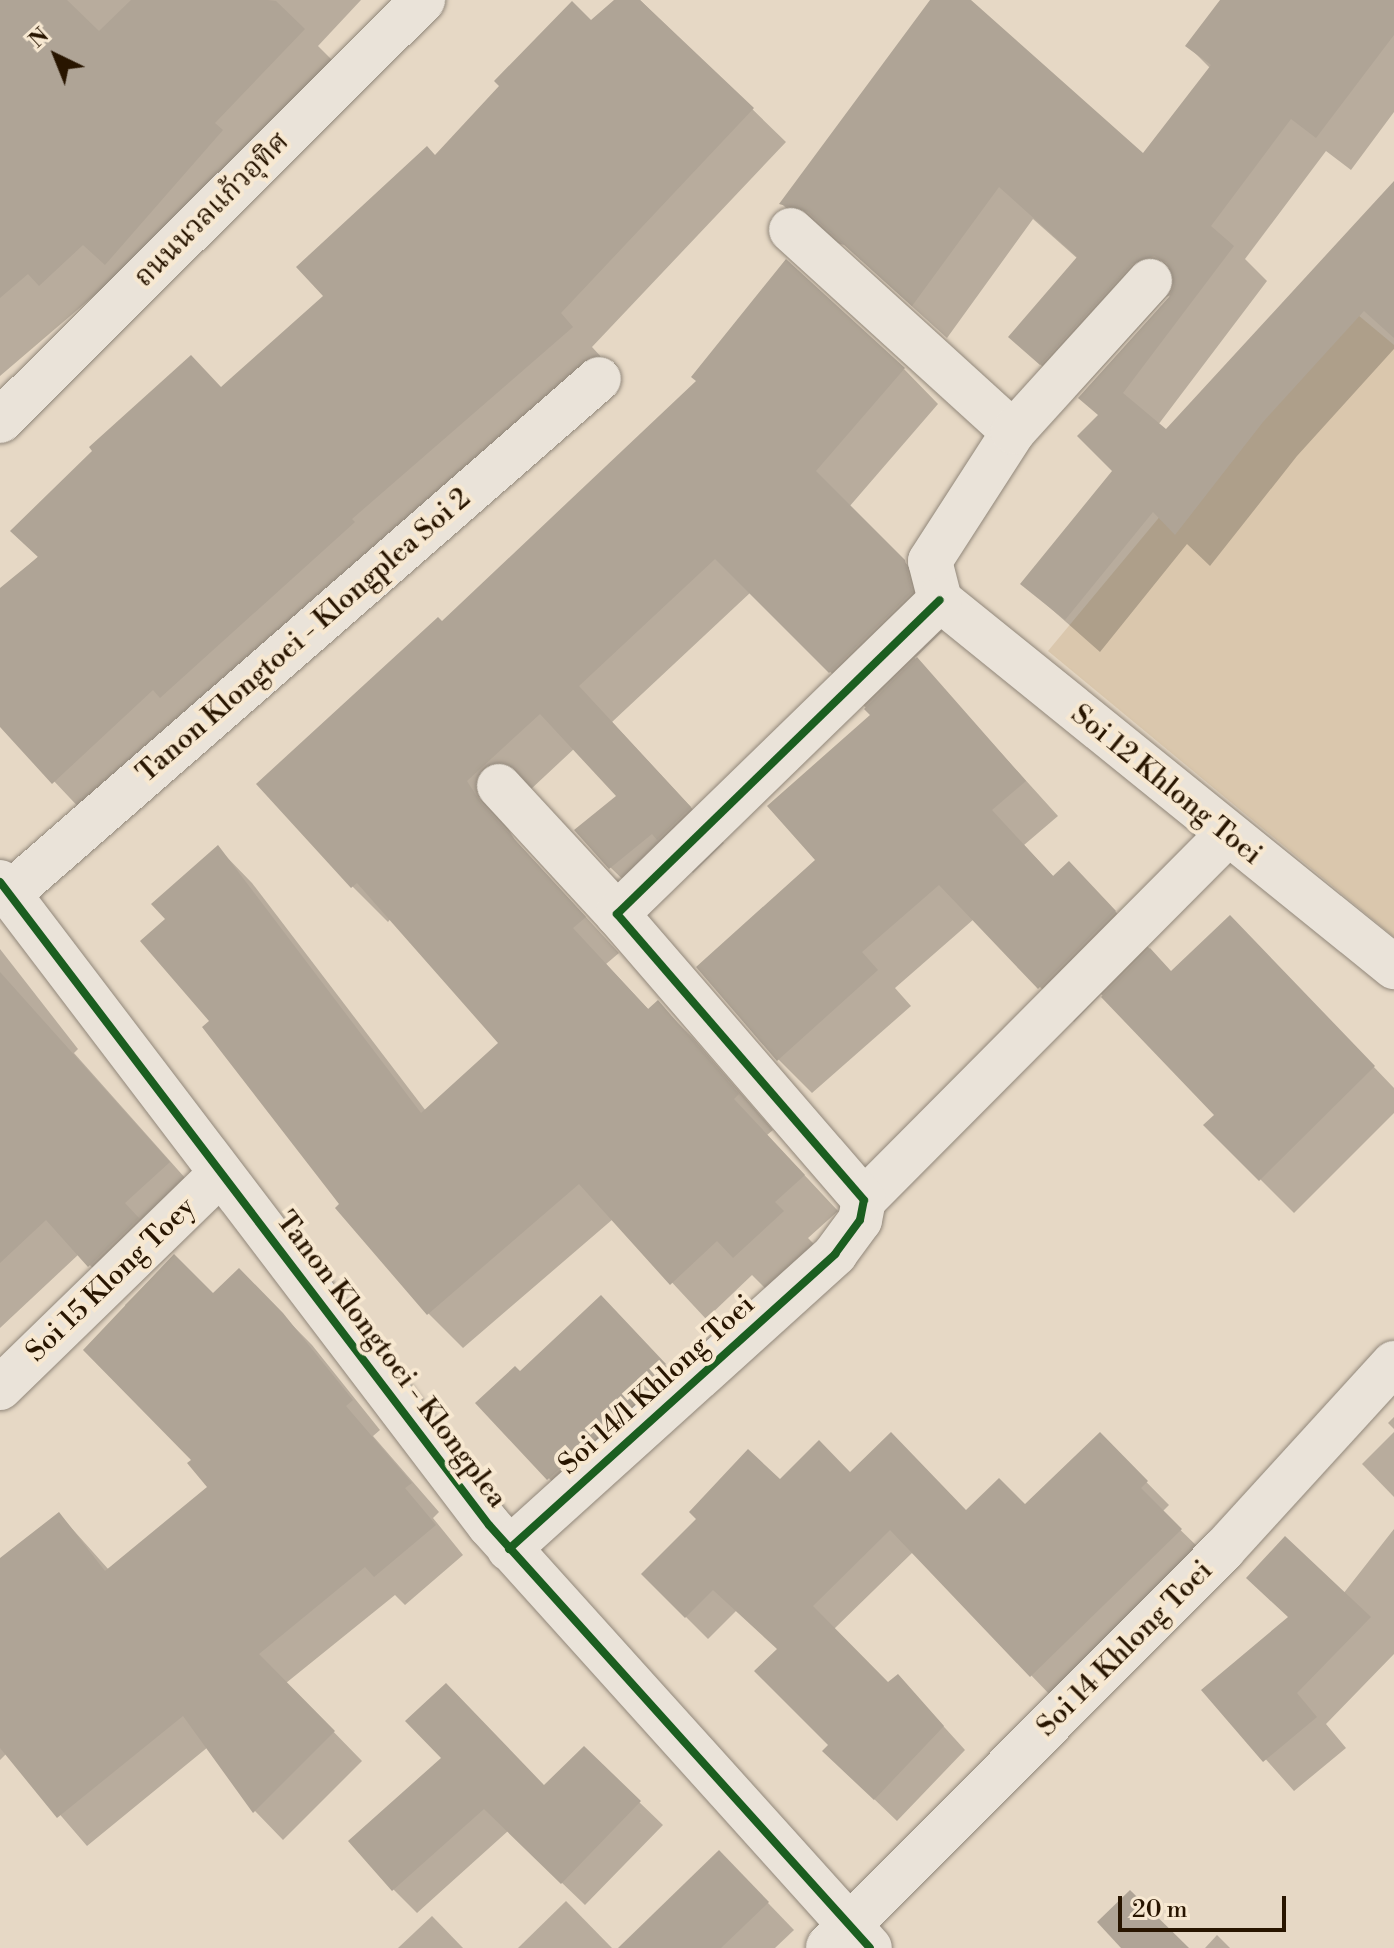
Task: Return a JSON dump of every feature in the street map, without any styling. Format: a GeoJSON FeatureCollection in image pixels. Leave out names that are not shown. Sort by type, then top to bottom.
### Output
{"type":"FeatureCollection","features":[{"type":"Feature","properties":{"kind":"street","name":"ถนนนวลแก้วอุทิศ"},"geometry":{"type":"LineString","coordinates":[[0,421],[423,0]]}},
{"type":"Feature","properties":{"kind":"street"},"geometry":{"type":"LineString","coordinates":[[791,230],[1013,432]]}},
{"type":"Feature","properties":{"kind":"street"},"geometry":{"type":"LineString","coordinates":[[617,914],[940,600],[930,561],[1013,432],[1150,281]]}},
{"type":"Feature","properties":{"kind":"street","name":"Tanon Klongtoei - Klongplea Soi 2"},"geometry":{"type":"LineString","coordinates":[[5,888],[599,379]]}},
{"type":"Feature","properties":{"kind":"street","name":"Soi 12 Khlong Toei"},"geometry":{"type":"LineString","coordinates":[[940,600],[1226,836],[1394,967]]}},
{"type":"Feature","properties":{"kind":"street"},"geometry":{"type":"LineString","coordinates":[[499,786],[617,914],[864,1200],[1226,836]]}},
{"type":"Feature","properties":{"kind":"street","name":"Tanon Klongtoei - Klongplea"},"geometry":{"type":"LineString","coordinates":[[5,888],[509,1549],[848,1942]]}},
{"type":"Feature","properties":{"kind":"street","name":"Soi 15 Klong Toey"},"geometry":{"type":"LineString","coordinates":[[0,1388],[221,1173]]}},
{"type":"Feature","properties":{"kind":"street","name":"Soi 14/1 Khlong Toei"},"geometry":{"type":"LineString","coordinates":[[509,1549],[835,1254],[860,1220],[864,1200]]}},
{"type":"Feature","properties":{"kind":"street","name":"Soi 14 Khlong Toei"},"geometry":{"type":"LineString","coordinates":[[848,1942],[1224,1549],[1394,1363]]}},
{"type":"Feature","properties":{"kind":"shaded area"},"geometry":{"type":"Polygon","coordinates":[[[1340,300],[1394,345],[1394,937],[1048,651],[1340,300]]]}},
{"type":"Feature","properties":{"kind":"building"},"geometry":{"type":"Polygon","coordinates":[[[0,0],[67,0],[99,31],[131,0],[268,0],[276,1],[305,29],[215,123],[223,130],[105,265],[83,245],[39,286],[28,274],[0,298],[0,0]]]}},
{"type":"Feature","properties":{"kind":"building"},"geometry":{"type":"Polygon","coordinates":[[[614,0],[640,0],[754,108],[561,313],[573,327],[352,519],[355,522],[160,698],[153,690],[52,784],[0,727],[0,588],[38,557],[10,531],[92,451],[89,447],[191,355],[221,387],[323,296],[296,267],[427,146],[435,155],[499,86],[494,81],[572,1],[591,20],[614,0]]]}},
{"type":"Feature","properties":{"kind":"building"},"geometry":{"type":"Polygon","coordinates":[[[930,0],[971,0],[1143,153],[1211,65],[1185,46],[1220,0],[1394,0],[1394,35],[1316,138],[1291,119],[1211,226],[1234,246],[1123,393],[1166,429],[1394,181],[1394,338],[1364,311],[1263,422],[1175,535],[1153,512],[1065,620],[1020,584],[1112,471],[1077,436],[1098,415],[1078,398],[1169,297],[1174,286],[1167,263],[1154,256],[1132,264],[1040,365],[1008,337],[1077,257],[999,187],[912,306],[808,212],[779,204],[930,0]]]}},
{"type":"Feature","properties":{"kind":"building"},"geometry":{"type":"Polygon","coordinates":[[[786,259],[905,368],[816,471],[905,560],[912,592],[829,673],[715,559],[579,686],[691,807],[657,840],[652,834],[609,869],[574,830],[616,796],[540,714],[467,781],[481,803],[586,917],[573,928],[648,1009],[658,1000],[739,1094],[734,1099],[805,1175],[775,1202],[784,1211],[733,1258],[717,1241],[670,1285],[579,1184],[427,1315],[335,1208],[339,1204],[202,1027],[209,1021],[140,941],[165,919],[151,904],[218,845],[421,1113],[498,1043],[357,883],[351,888],[256,784],[438,617],[442,621],[696,381],[691,377],[786,259]]]}},
{"type":"Feature","properties":{"kind":"building"},"geometry":{"type":"Polygon","coordinates":[[[917,657],[1026,781],[992,810],[1053,876],[1069,861],[1116,911],[1038,989],[939,885],[862,952],[878,970],[777,1061],[696,967],[815,860],[767,806],[870,715],[864,709],[917,657]]]}},
{"type":"Feature","properties":{"kind":"building"},"geometry":{"type":"Polygon","coordinates":[[[1230,915],[1375,1066],[1259,1181],[1203,1125],[1214,1115],[1101,997],[1150,948],[1171,971],[1230,915]]]}},
{"type":"Feature","properties":{"kind":"building"},"geometry":{"type":"Polygon","coordinates":[[[0,972],[170,1162],[125,1203],[139,1218],[88,1267],[46,1220],[0,1263],[0,972]]]}},
{"type":"Feature","properties":{"kind":"building"},"geometry":{"type":"Polygon","coordinates":[[[174,1254],[213,1293],[239,1268],[283,1313],[353,1400],[346,1406],[412,1483],[405,1488],[436,1525],[374,1577],[365,1567],[259,1654],[335,1731],[253,1813],[183,1716],[57,1818],[0,1748],[0,1558],[59,1512],[105,1571],[207,1487],[187,1463],[191,1460],[83,1350],[174,1254]]]}},
{"type":"Feature","properties":{"kind":"building"},"geometry":{"type":"Polygon","coordinates":[[[601,1295],[666,1364],[631,1396],[635,1401],[547,1480],[475,1403],[515,1366],[520,1371],[601,1295]]]}},
{"type":"Feature","properties":{"kind":"building"},"geometry":{"type":"Polygon","coordinates":[[[891,1432],[966,1510],[999,1478],[1025,1504],[1100,1432],[1148,1481],[1141,1488],[1182,1529],[1030,1677],[890,1530],[813,1606],[888,1682],[898,1674],[944,1726],[874,1800],[822,1751],[828,1745],[754,1671],[777,1649],[713,1590],[685,1618],[641,1574],[696,1519],[689,1512],[748,1449],[780,1479],[819,1440],[850,1472],[891,1432]]]}},
{"type":"Feature","properties":{"kind":"building"},"geometry":{"type":"Polygon","coordinates":[[[1285,1536],[1371,1617],[1297,1693],[1317,1717],[1263,1762],[1201,1690],[1288,1617],[1246,1578],[1285,1536]]]}},
{"type":"Feature","properties":{"kind":"building"},"geometry":{"type":"Polygon","coordinates":[[[446,1683],[544,1785],[584,1746],[641,1801],[561,1884],[484,1809],[392,1891],[348,1841],[441,1758],[405,1721],[446,1683]]]}},
{"type":"Feature","properties":{"kind":"building"},"geometry":{"type":"Polygon","coordinates":[[[719,1850],[769,1902],[721,1948],[618,1948],[719,1850]]]}},
{"type":"Feature","properties":{"kind":"building"},"geometry":{"type":"Polygon","coordinates":[[[1130,1890],[1189,1948],[1121,1948],[1097,1922],[1130,1890]]]}},
{"type":"Feature","properties":{"kind":"cycle path"},"geometry":{"type":"LineString","coordinates":[[509,1549],[835,1254],[860,1220],[864,1200],[617,914],[940,600]]}},
{"type":"Feature","properties":{"kind":"cycle path"},"geometry":{"type":"LineString","coordinates":[[0,882],[489,1525],[870,1948]]}}]}
